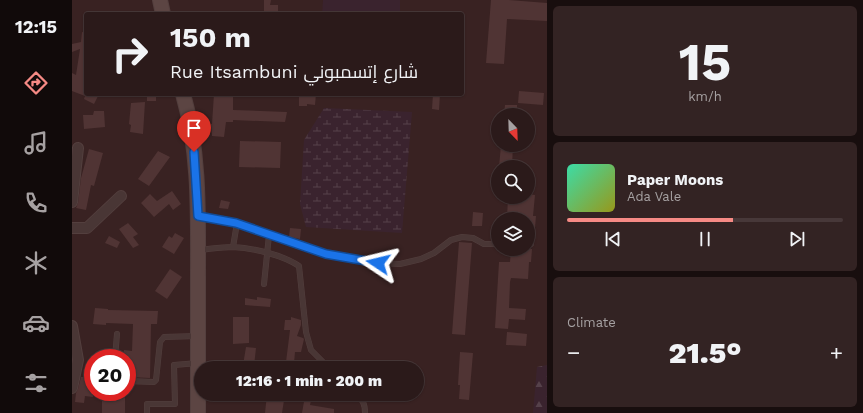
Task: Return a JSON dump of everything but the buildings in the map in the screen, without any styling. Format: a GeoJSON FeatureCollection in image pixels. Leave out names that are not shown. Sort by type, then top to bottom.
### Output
{"type":"FeatureCollection","features":[{"type":"Feature","properties":{"kind":"main road"},"geometry":{"type":"LineString","coordinates":[[160,0],[163,12]]}},
{"type":"Feature","properties":{"kind":"main road"},"geometry":{"type":"LineString","coordinates":[[183,96],[193,138],[198,216],[198,361]]}},
{"type":"Feature","properties":{"kind":"main road"},"geometry":{"type":"LineString","coordinates":[[198,401],[198,413]]}},
{"type":"Feature","properties":{"kind":"street"},"geometry":{"type":"LineString","coordinates":[[72,202],[78,148]]}},
{"type":"Feature","properties":{"kind":"street"},"geometry":{"type":"LineString","coordinates":[[72,228],[87,228],[121,196]]}},
{"type":"Feature","properties":{"kind":"street"},"geometry":{"type":"LineString","coordinates":[[72,326],[78,360],[72,388]]}},
{"type":"Feature","properties":{"kind":"lane"},"geometry":{"type":"LineString","coordinates":[[198,216],[236,223],[326,254],[378,263],[400,264],[422,259],[434,253],[451,240],[462,237],[472,238],[484,244],[491,244]]}},
{"type":"Feature","properties":{"kind":"lane"},"geometry":{"type":"LineString","coordinates":[[234,247],[236,223]]}},
{"type":"Feature","properties":{"kind":"lane"},"geometry":{"type":"LineString","coordinates":[[264,284],[269,235]]}},
{"type":"Feature","properties":{"kind":"lane"},"geometry":{"type":"LineString","coordinates":[[198,250],[234,247],[267,252],[288,259],[298,266],[306,332],[311,350],[322,361]]}},
{"type":"Feature","properties":{"kind":"lane"},"geometry":{"type":"LineString","coordinates":[[116,349],[117,334]]}},
{"type":"Feature","properties":{"kind":"lane"},"geometry":{"type":"LineString","coordinates":[[136,381],[154,382],[156,380],[160,342],[164,337],[198,336]]}},
{"type":"Feature","properties":{"kind":"lane"},"geometry":{"type":"LineString","coordinates":[[147,413],[148,404],[175,404],[174,365],[194,363]]}},
{"type":"Feature","properties":{"kind":"lane"},"geometry":{"type":"LineString","coordinates":[[363,401],[365,413]]}},
{"type":"Feature","properties":{"kind":"green space"},"geometry":{"type":"Polygon","coordinates":[[[323,0],[400,0],[400,12],[322,12],[323,0]]]}},
{"type":"Feature","properties":{"kind":"green space"},"geometry":{"type":"Polygon","coordinates":[[[324,108],[412,112],[402,233],[306,227],[300,204],[304,140],[324,108]]]}},
{"type":"Feature","properties":{"kind":"green space"},"geometry":{"type":"Polygon","coordinates":[[[547,365],[547,413],[533,413],[537,367],[547,365]]]}},
{"type":"Feature","properties":{"kind":"route"},"geometry":{"type":"LineString","coordinates":[[194,152],[198,216],[236,223],[326,254],[378,263]]}}]}
